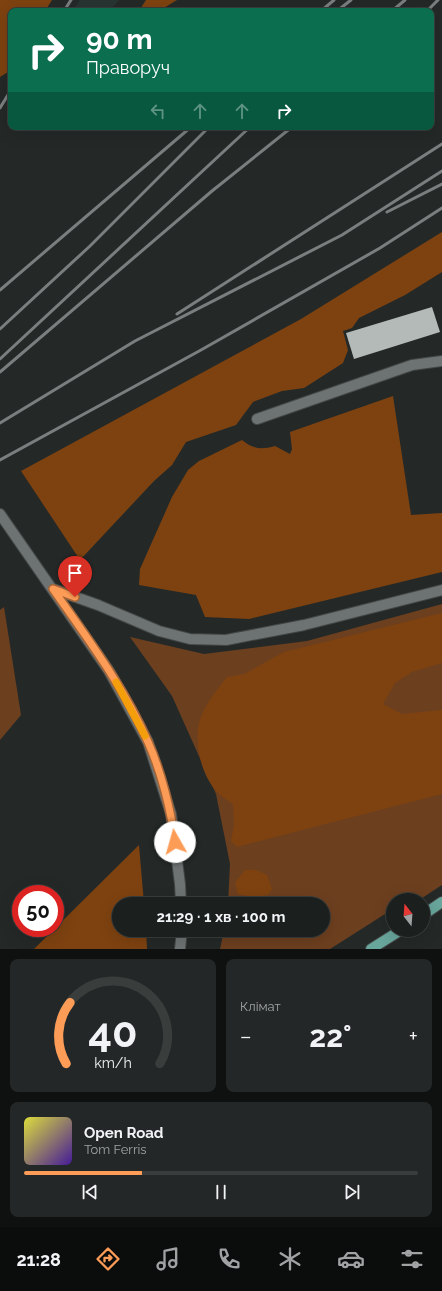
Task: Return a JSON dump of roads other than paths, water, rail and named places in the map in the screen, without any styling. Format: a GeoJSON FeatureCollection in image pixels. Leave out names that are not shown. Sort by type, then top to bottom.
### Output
{"type":"FeatureCollection","features":[{"type":"Feature","properties":{"kind":"main road"},"geometry":{"type":"LineString","coordinates":[[256,418],[412,365],[442,361]]}},
{"type":"Feature","properties":{"kind":"main road"},"geometry":{"type":"LineString","coordinates":[[0,514],[110,670],[148,742],[171,814],[181,897]]}},
{"type":"Feature","properties":{"kind":"main road"},"geometry":{"type":"LineString","coordinates":[[53,589],[98,605],[159,631],[190,639],[226,640],[304,625],[442,590]]}},
{"type":"Feature","properties":{"kind":"main road"},"geometry":{"type":"LineString","coordinates":[[430,910],[442,902]]}},
{"type":"Feature","properties":{"kind":"main road"},"geometry":{"type":"LineString","coordinates":[[180,949],[181,937]]}},
{"type":"Feature","properties":{"kind":"main road"},"geometry":{"type":"LineString","coordinates":[[371,949],[390,937]]}},
{"type":"Feature","properties":{"kind":"railway"},"geometry":{"type":"LineString","coordinates":[[66,8],[71,0]]}},
{"type":"Feature","properties":{"kind":"railway"},"geometry":{"type":"LineString","coordinates":[[325,8],[334,0]]}},
{"type":"Feature","properties":{"kind":"railway"},"geometry":{"type":"LineString","coordinates":[[341,8],[351,0]]}},
{"type":"Feature","properties":{"kind":"railway"},"geometry":{"type":"LineString","coordinates":[[396,8],[405,0]]}},
{"type":"Feature","properties":{"kind":"railway"},"geometry":{"type":"LineString","coordinates":[[430,8],[438,0]]}},
{"type":"Feature","properties":{"kind":"railway"},"geometry":{"type":"LineString","coordinates":[[0,108],[8,95]]}},
{"type":"Feature","properties":{"kind":"railway"},"geometry":{"type":"LineString","coordinates":[[0,290],[187,130]]}},
{"type":"Feature","properties":{"kind":"railway"},"geometry":{"type":"LineString","coordinates":[[0,329],[90,246],[206,130]]}},
{"type":"Feature","properties":{"kind":"railway"},"geometry":{"type":"LineString","coordinates":[[0,359],[247,130]]}},
{"type":"Feature","properties":{"kind":"railway"},"geometry":{"type":"LineString","coordinates":[[0,372],[212,191],[288,130]]}},
{"type":"Feature","properties":{"kind":"railway"},"geometry":{"type":"LineString","coordinates":[[177,314],[442,144]]}},
{"type":"Feature","properties":{"kind":"railway"},"geometry":{"type":"LineString","coordinates":[[0,423],[135,341],[342,235],[442,171]]}},
{"type":"Feature","properties":{"kind":"railway"},"geometry":{"type":"LineString","coordinates":[[387,212],[442,184]]}},
{"type":"Feature","properties":{"kind":"railway"},"geometry":{"type":"LineString","coordinates":[[0,460],[201,350],[380,248],[442,208]]}}]}
